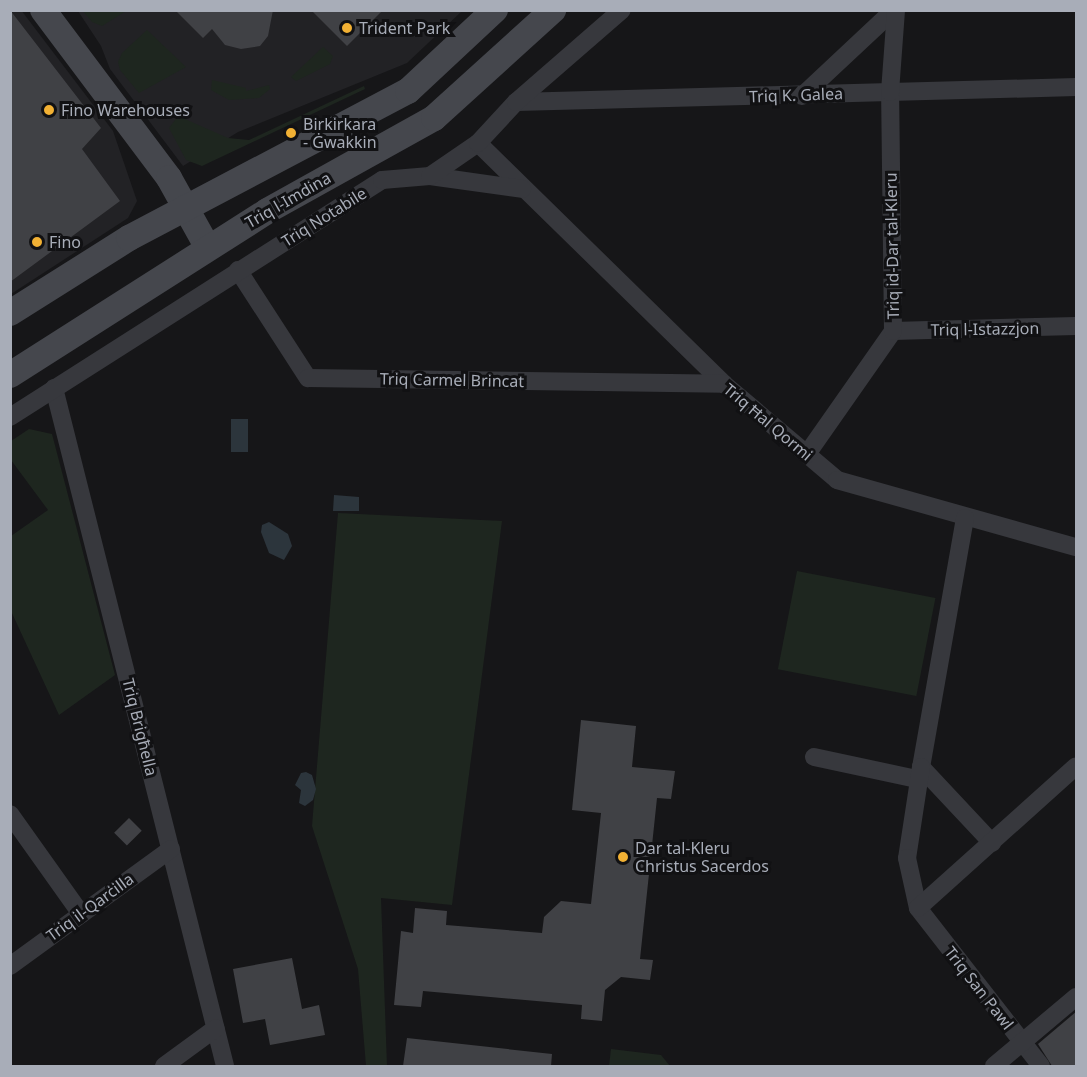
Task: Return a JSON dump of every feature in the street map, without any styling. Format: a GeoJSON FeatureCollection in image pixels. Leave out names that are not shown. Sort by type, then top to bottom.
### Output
{"type":"FeatureCollection","features":[{"type":"Feature","properties":{"kind":"main road"},"geometry":{"type":"LineString","coordinates":[[43,10],[188,206],[208,248]]}},
{"type":"Feature","properties":{"kind":"main road"},"geometry":{"type":"LineString","coordinates":[[10,313],[120,243],[408,91],[495,10]]}},
{"type":"Feature","properties":{"kind":"main road","name":"Triq l-Imdina"},"geometry":{"type":"LineString","coordinates":[[10,375],[208,248],[434,118],[553,10]]}},
{"type":"Feature","properties":{"kind":"street","name":"Triq Notabile"},"geometry":{"type":"LineString","coordinates":[[10,417],[382,180],[430,176],[478,143],[516,102],[622,10]]}},
{"type":"Feature","properties":{"kind":"street","name":"Triq id-Dar tal-Kleru"},"geometry":{"type":"LineString","coordinates":[[807,454],[893,331],[890,92],[895,10]]}},
{"type":"Feature","properties":{"kind":"street"},"geometry":{"type":"LineString","coordinates":[[802,96],[895,10]]}},
{"type":"Feature","properties":{"kind":"street","name":"Triq K. Galea"},"geometry":{"type":"LineString","coordinates":[[516,102],[1077,87]]}},
{"type":"Feature","properties":{"kind":"street","name":"Triq Ħal Qormi"},"geometry":{"type":"LineString","coordinates":[[478,143],[522,189],[724,384],[837,480],[965,518],[1077,547]]}},
{"type":"Feature","properties":{"kind":"street"},"geometry":{"type":"LineString","coordinates":[[430,176],[522,189]]}},
{"type":"Feature","properties":{"kind":"street","name":"Triq Carmel Brincat"},"geometry":{"type":"LineString","coordinates":[[238,270],[308,378],[724,384]]}},
{"type":"Feature","properties":{"kind":"street","name":"Triq l-Istazzjon"},"geometry":{"type":"LineString","coordinates":[[893,331],[1077,326]]}},
{"type":"Feature","properties":{"kind":"street","name":"Triq Brigħella"},"geometry":{"type":"LineString","coordinates":[[54,388],[225,1066]]}},
{"type":"Feature","properties":{"kind":"street"},"geometry":{"type":"LineString","coordinates":[[965,518],[919,773],[908,858],[918,908],[1073,776]]}},
{"type":"Feature","properties":{"kind":"street"},"geometry":{"type":"LineString","coordinates":[[814,757],[919,773],[992,843]]}},
{"type":"Feature","properties":{"kind":"street"},"geometry":{"type":"LineString","coordinates":[[10,814],[81,914]]}},
{"type":"Feature","properties":{"kind":"street","name":"Triq il-Qarċilla"},"geometry":{"type":"LineString","coordinates":[[10,966],[171,849]]}},
{"type":"Feature","properties":{"kind":"street","name":"Triq San Pawl"},"geometry":{"type":"LineString","coordinates":[[918,908],[1041,1066]]}},
{"type":"Feature","properties":{"kind":"street"},"geometry":{"type":"LineString","coordinates":[[994,1066],[1077,997]]}},
{"type":"Feature","properties":{"kind":"street"},"geometry":{"type":"LineString","coordinates":[[164,1066],[216,1028]]}},
{"type":"Feature","properties":{"kind":"shaded area"},"geometry":{"type":"Polygon","coordinates":[[[21,10],[113,131],[137,201],[128,218],[11,294],[10,11],[21,10]]]}},
{"type":"Feature","properties":{"kind":"shaded area"},"geometry":{"type":"Polygon","coordinates":[[[78,11],[462,11],[407,63],[238,132],[183,166],[110,69],[101,46],[78,11]]]}},
{"type":"Feature","properties":{"kind":"shaded area"},"geometry":{"type":"Polygon","coordinates":[[[83,11],[126,11],[102,26],[92,22],[83,11]]]}},
{"type":"Feature","properties":{"kind":"shaded area"},"geometry":{"type":"Polygon","coordinates":[[[147,30],[186,67],[139,93],[120,70],[118,62],[122,53],[147,30]]]}},
{"type":"Feature","properties":{"kind":"shaded area"},"geometry":{"type":"Polygon","coordinates":[[[323,47],[333,56],[330,64],[296,81],[291,77],[323,47]]]}},
{"type":"Feature","properties":{"kind":"shaded area"},"geometry":{"type":"Polygon","coordinates":[[[212,80],[246,88],[246,91],[269,85],[270,89],[259,98],[229,100],[211,90],[212,80]]]}},
{"type":"Feature","properties":{"kind":"shaded area"},"geometry":{"type":"Polygon","coordinates":[[[364,86],[365,89],[202,166],[186,160],[169,128],[178,116],[228,138],[249,140],[364,86]]]}},
{"type":"Feature","properties":{"kind":"shaded area"},"geometry":{"type":"Polygon","coordinates":[[[231,419],[248,419],[248,452],[231,452],[231,419]]]}},
{"type":"Feature","properties":{"kind":"shaded area"},"geometry":{"type":"Polygon","coordinates":[[[29,429],[52,434],[115,675],[59,715],[11,611],[11,536],[48,510],[11,460],[11,441],[29,429]]]}},
{"type":"Feature","properties":{"kind":"shaded area"},"geometry":{"type":"Polygon","coordinates":[[[334,495],[359,497],[359,511],[333,511],[334,495]]]}},
{"type":"Feature","properties":{"kind":"shaded area"},"geometry":{"type":"Polygon","coordinates":[[[338,513],[502,521],[452,905],[381,898],[387,1066],[366,1066],[358,969],[312,826],[338,513]]]}},
{"type":"Feature","properties":{"kind":"shaded area"},"geometry":{"type":"Polygon","coordinates":[[[269,522],[288,534],[292,546],[284,560],[269,553],[261,532],[262,525],[269,522]]]}},
{"type":"Feature","properties":{"kind":"shaded area"},"geometry":{"type":"Polygon","coordinates":[[[797,571],[935,598],[916,696],[778,669],[797,571]]]}},
{"type":"Feature","properties":{"kind":"shaded area"},"geometry":{"type":"Polygon","coordinates":[[[306,772],[312,775],[316,789],[313,800],[305,806],[299,803],[301,790],[295,785],[301,773],[306,772]]]}},
{"type":"Feature","properties":{"kind":"shaded area"},"geometry":{"type":"Polygon","coordinates":[[[611,1049],[661,1055],[670,1066],[609,1066],[611,1049]]]}},
{"type":"Feature","properties":{"kind":"building"},"geometry":{"type":"Polygon","coordinates":[[[10,10],[101,128],[82,149],[120,201],[10,282],[10,10]]]}},
{"type":"Feature","properties":{"kind":"building"},"geometry":{"type":"Polygon","coordinates":[[[175,10],[273,10],[268,36],[260,46],[241,49],[225,45],[212,29],[203,38],[175,10]]]}},
{"type":"Feature","properties":{"kind":"building","name":"Trident Park"},"geometry":{"type":"Polygon","coordinates":[[[311,10],[383,10],[347,46],[311,10]]]}},
{"type":"Feature","properties":{"kind":"building","name":"Dar tal-Kleru Christus Sacerdos"},"geometry":{"type":"Polygon","coordinates":[[[581,720],[636,726],[632,767],[675,771],[671,799],[657,798],[640,959],[653,960],[650,980],[621,977],[605,990],[602,1021],[581,1019],[582,1005],[423,991],[421,1007],[394,1005],[401,931],[413,933],[415,908],[447,911],[446,925],[542,933],[544,917],[561,901],[591,904],[601,813],[572,810],[581,720]]]}},
{"type":"Feature","properties":{"kind":"building"},"geometry":{"type":"Polygon","coordinates":[[[129,818],[142,831],[127,846],[114,833],[129,818]]]}},
{"type":"Feature","properties":{"kind":"building"},"geometry":{"type":"Polygon","coordinates":[[[292,958],[302,1009],[319,1005],[325,1035],[270,1045],[265,1019],[243,1023],[233,969],[292,958]]]}},
{"type":"Feature","properties":{"kind":"building"},"geometry":{"type":"Polygon","coordinates":[[[1077,1011],[1077,1066],[1052,1066],[1038,1044],[1077,1011]]]}},
{"type":"Feature","properties":{"kind":"building"},"geometry":{"type":"Polygon","coordinates":[[[407,1038],[552,1054],[551,1066],[403,1066],[407,1038]]]}},
{"type":"Feature","properties":{"kind":"place","name":"Trident Park"},"geometry":{"type":"Point","coordinates":[347,28]}},
{"type":"Feature","properties":{"kind":"place","name":"Fino Warehouses"},"geometry":{"type":"Point","coordinates":[49,110]}},
{"type":"Feature","properties":{"kind":"place","name":"Birkirkara - Ġwakkin"},"geometry":{"type":"Point","coordinates":[291,133]}},
{"type":"Feature","properties":{"kind":"place","name":"Fino"},"geometry":{"type":"Point","coordinates":[37,242]}},
{"type":"Feature","properties":{"kind":"place","name":"Dar tal-Kleru Christus Sacerdos"},"geometry":{"type":"Point","coordinates":[623,857]}}]}
